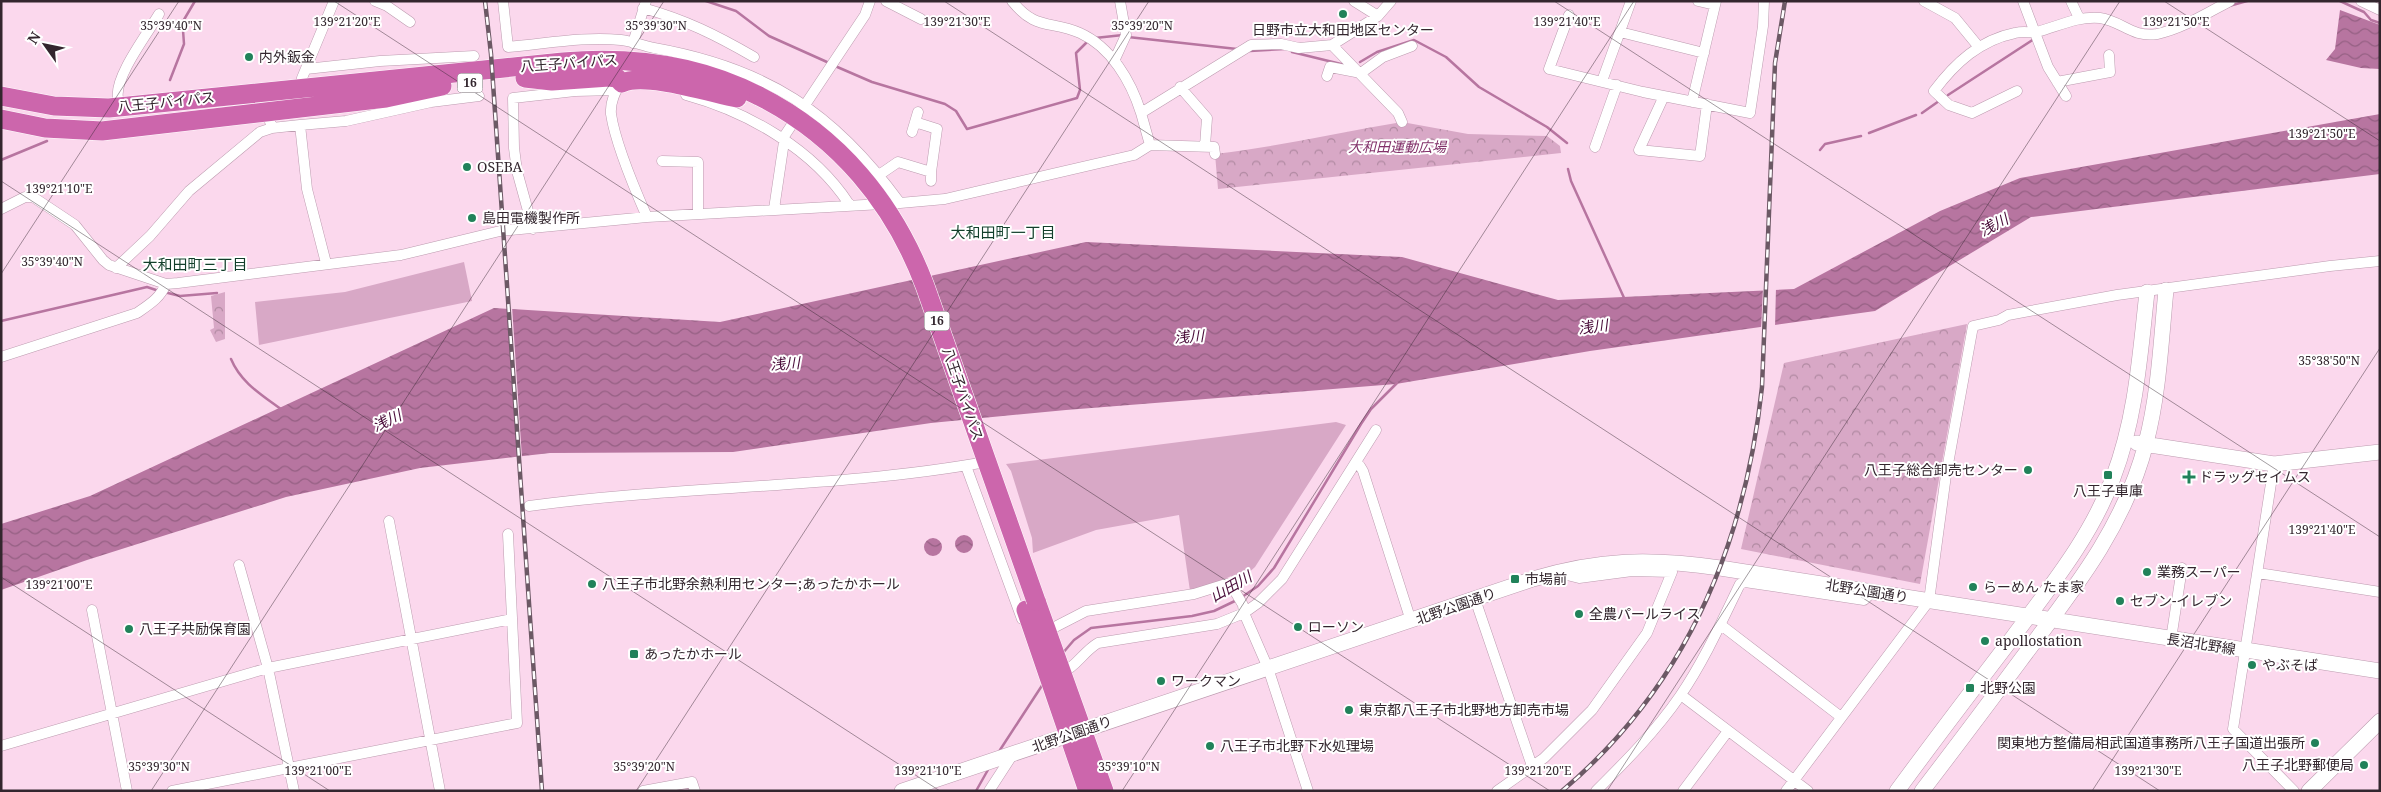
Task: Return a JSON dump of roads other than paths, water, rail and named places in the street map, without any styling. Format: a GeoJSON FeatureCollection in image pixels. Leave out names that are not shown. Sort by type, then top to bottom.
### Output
{"type":"FeatureCollection","features":[{"type":"Feature","properties":{"kind":"highway","name":"八王子バイパス"},"geometry":{"type":"LineString","coordinates":[[2,99],[55,118],[105,120],[444,80],[631,51],[656,62],[696,71],[736,85],[750,100],[832,162],[862,196],[890,237],[911,282],[1031,606],[1053,657],[1076,733],[1100,788]]}},
{"type":"Feature","properties":{"kind":"highway","name":"八王子バイパス"},"geometry":{"type":"LineString","coordinates":[[444,80],[525,78],[592,72],[638,72],[695,83],[750,100]]}},
{"type":"Feature","properties":{"kind":"highway","name":"16"},"geometry":{"type":"LineString","coordinates":[[2,99],[58,97],[118,98],[304,74],[381,74],[444,80]]}},
{"type":"Feature","properties":{"kind":"highway"},"geometry":{"type":"LineString","coordinates":[[525,78],[552,81],[608,77],[617,78],[619,86],[632,78],[750,100]]}},
{"type":"Feature","properties":{"kind":"highway","name":"16"},"geometry":{"type":"LineString","coordinates":[[1,119],[45,128],[102,131],[269,120],[386,98],[444,80]]}},
{"type":"Feature","properties":{"kind":"highway","name":"八王子バイパス"},"geometry":{"type":"LineString","coordinates":[[1031,606],[1053,657]]}},
{"type":"Feature","properties":{"kind":"street"},"geometry":{"type":"LineString","coordinates":[[304,74],[334,1]]}},
{"type":"Feature","properties":{"kind":"street"},"geometry":{"type":"LineString","coordinates":[[375,1],[387,6],[410,22]]}},
{"type":"Feature","properties":{"kind":"street"},"geometry":{"type":"LineString","coordinates":[[503,1],[508,47],[582,40],[622,40],[631,51],[680,52],[724,65],[768,84],[805,105],[840,132],[880,175],[900,203]]}},
{"type":"Feature","properties":{"kind":"street"},"geometry":{"type":"LineString","coordinates":[[774,209],[785,135],[865,15],[870,1]]}},
{"type":"Feature","properties":{"kind":"street"},"geometry":{"type":"LineString","coordinates":[[886,1],[921,19]]}},
{"type":"Feature","properties":{"kind":"street"},"geometry":{"type":"LineString","coordinates":[[1012,1],[1032,21],[1080,33],[1115,58],[1141,113],[1150,145]]}},
{"type":"Feature","properties":{"kind":"street"},"geometry":{"type":"LineString","coordinates":[[1115,58],[1126,35],[1120,1]]}},
{"type":"Feature","properties":{"kind":"street"},"geometry":{"type":"LineString","coordinates":[[1354,1],[1378,16]]}},
{"type":"Feature","properties":{"kind":"street"},"geometry":{"type":"LineString","coordinates":[[1141,113],[1251,44],[1281,44],[1299,48],[1332,45],[1378,16],[1391,1]]}},
{"type":"Feature","properties":{"kind":"street"},"geometry":{"type":"LineString","coordinates":[[1602,82],[1631,1]]}},
{"type":"Feature","properties":{"kind":"street"},"geometry":{"type":"LineString","coordinates":[[1692,102],[1716,3],[1698,1]]}},
{"type":"Feature","properties":{"kind":"street"},"geometry":{"type":"LineString","coordinates":[[1569,15],[1549,69],[1664,96],[1750,113],[1763,26],[1764,1]]}},
{"type":"Feature","properties":{"kind":"street"},"geometry":{"type":"LineString","coordinates":[[1924,1],[1955,18],[1978,46]]}},
{"type":"Feature","properties":{"kind":"street"},"geometry":{"type":"LineString","coordinates":[[2022,1],[2048,67],[2066,96]]}},
{"type":"Feature","properties":{"kind":"street"},"geometry":{"type":"LineString","coordinates":[[2071,1],[2079,18]]}},
{"type":"Feature","properties":{"kind":"street"},"geometry":{"type":"LineString","coordinates":[[2017,91],[1972,113],[1949,104],[1934,91],[1960,61],[1978,46],[2013,33],[2035,32],[2079,18],[2102,18],[2137,34],[2156,34],[2171,30],[2230,1]]}},
{"type":"Feature","properties":{"kind":"street"},"geometry":{"type":"LineString","coordinates":[[2361,1],[2380,10]]}},
{"type":"Feature","properties":{"kind":"street"},"geometry":{"type":"LineString","coordinates":[[631,51],[644,5],[679,18],[754,57]]}},
{"type":"Feature","properties":{"kind":"street"},"geometry":{"type":"LineString","coordinates":[[118,98],[116,90],[134,54],[159,14]]}},
{"type":"Feature","properties":{"kind":"street"},"geometry":{"type":"LineString","coordinates":[[1620,32],[1704,53]]}},
{"type":"Feature","properties":{"kind":"street"},"geometry":{"type":"LineString","coordinates":[[1332,45],[1398,113],[1402,122]]}},
{"type":"Feature","properties":{"kind":"street"},"geometry":{"type":"LineString","coordinates":[[1327,76],[1330,67],[1361,73],[1383,57],[1412,46]]}},
{"type":"Feature","properties":{"kind":"street"},"geometry":{"type":"LineString","coordinates":[[2057,82],[2110,72],[2109,54]]}},
{"type":"Feature","properties":{"kind":"street"},"geometry":{"type":"LineString","coordinates":[[304,74],[380,61],[474,56]]}},
{"type":"Feature","properties":{"kind":"street"},"geometry":{"type":"LineString","coordinates":[[1595,147],[1617,85]]}},
{"type":"Feature","properties":{"kind":"street"},"geometry":{"type":"LineString","coordinates":[[619,86],[611,113],[617,136],[647,216]]}},
{"type":"Feature","properties":{"kind":"street"},"geometry":{"type":"LineString","coordinates":[[534,229],[517,172],[514,148],[513,98],[619,86],[669,91],[715,104],[742,116],[784,140],[829,179],[849,204]]}},
{"type":"Feature","properties":{"kind":"street"},"geometry":{"type":"LineString","coordinates":[[1180,87],[1207,118],[1206,146]]}},
{"type":"Feature","properties":{"kind":"street"},"geometry":{"type":"LineString","coordinates":[[116,268],[150,236],[189,191],[260,132],[269,120],[300,125],[346,121],[431,102],[479,96]]}},
{"type":"Feature","properties":{"kind":"street"},"geometry":{"type":"LineString","coordinates":[[1664,96],[1639,150],[1700,156],[1707,104]]}},
{"type":"Feature","properties":{"kind":"street"},"geometry":{"type":"LineString","coordinates":[[880,175],[898,162],[931,176],[937,129],[915,122]]}},
{"type":"Feature","properties":{"kind":"street"},"geometry":{"type":"LineString","coordinates":[[300,125],[307,189],[326,263]]}},
{"type":"Feature","properties":{"kind":"street"},"geometry":{"type":"LineString","coordinates":[[1,210],[25,197],[33,197],[71,221],[102,260],[116,268],[166,284],[401,255],[500,231],[647,216],[945,199],[1134,155],[1150,145],[1214,147],[1215,154]]}},
{"type":"Feature","properties":{"kind":"street"},"geometry":{"type":"LineString","coordinates":[[662,161],[698,162],[698,214]]}},
{"type":"Feature","properties":{"kind":"street"},"geometry":{"type":"LineString","coordinates":[[1786,791],[1929,601],[1946,475],[1973,326],[1999,320],[2008,315],[2118,295],[2166,290],[2313,268],[2380,262]]}},
{"type":"Feature","properties":{"kind":"street"},"geometry":{"type":"LineString","coordinates":[[1,356],[137,313],[154,302],[166,284]]}},
{"type":"Feature","properties":{"kind":"street"},"geometry":{"type":"LineString","coordinates":[[1922,791],[2053,619],[2115,526],[2134,482],[2146,444],[2156,390],[2166,290]]}},
{"type":"Feature","properties":{"kind":"street"},"geometry":{"type":"LineString","coordinates":[[1897,791],[2029,616],[2059,574],[2096,516],[2114,476],[2126,441],[2136,388],[2146,292]]}},
{"type":"Feature","properties":{"kind":"street"},"geometry":{"type":"LineString","coordinates":[[966,466],[1032,648],[1053,657],[1069,669],[1088,648],[1098,643],[1217,624],[1269,593],[1282,579],[1376,430]]}},
{"type":"Feature","properties":{"kind":"street"},"geometry":{"type":"LineString","coordinates":[[2126,441],[2274,464],[2380,452]]}},
{"type":"Feature","properties":{"kind":"street"},"geometry":{"type":"LineString","coordinates":[[529,506],[604,497],[918,472],[995,460],[1049,613],[1053,657]]}},
{"type":"Feature","properties":{"kind":"street"},"geometry":{"type":"LineString","coordinates":[[1355,464],[1360,466],[1363,471],[1412,621]]}},
{"type":"Feature","properties":{"kind":"street"},"geometry":{"type":"LineString","coordinates":[[2274,464],[2233,729],[2294,791]]}},
{"type":"Feature","properties":{"kind":"street"},"geometry":{"type":"LineString","coordinates":[[2096,516],[2115,526]]}},
{"type":"Feature","properties":{"kind":"street"},"geometry":{"type":"LineString","coordinates":[[389,521],[440,791]]}},
{"type":"Feature","properties":{"kind":"street"},"geometry":{"type":"LineString","coordinates":[[172,791],[517,723],[508,534]]}},
{"type":"Feature","properties":{"kind":"street","name":"北野公園通り"},"geometry":{"type":"LineString","coordinates":[[902,791],[1556,572],[1589,564],[1623,561],[1674,561],[2029,616]]}},
{"type":"Feature","properties":{"kind":"street"},"geometry":{"type":"LineString","coordinates":[[239,565],[268,668],[294,791]]}},
{"type":"Feature","properties":{"kind":"street"},"geometry":{"type":"LineString","coordinates":[[2171,639],[2182,568]]}},
{"type":"Feature","properties":{"kind":"street"},"geometry":{"type":"LineString","coordinates":[[1497,791],[1544,758],[1592,710],[1647,633],[1672,572],[1632,571],[1579,578],[1567,577],[1556,572]]}},
{"type":"Feature","properties":{"kind":"street"},"geometry":{"type":"LineString","coordinates":[[2258,573],[2380,592]]}},
{"type":"Feature","properties":{"kind":"street"},"geometry":{"type":"LineString","coordinates":[[2059,574],[2061,582],[2065,586],[2075,587]]}},
{"type":"Feature","properties":{"kind":"street"},"geometry":{"type":"LineString","coordinates":[[1596,791],[1651,735],[1681,695],[1721,625],[1740,584],[1745,582],[1864,600],[1872,592]]}},
{"type":"Feature","properties":{"kind":"street"},"geometry":{"type":"LineString","coordinates":[[1053,657],[1086,611],[1194,594],[1226,584],[1231,585],[1268,668],[1308,791]]}},
{"type":"Feature","properties":{"kind":"street"},"geometry":{"type":"LineString","coordinates":[[1475,600],[1532,766]]}},
{"type":"Feature","properties":{"kind":"street"},"geometry":{"type":"LineString","coordinates":[[92,610],[127,791]]}},
{"type":"Feature","properties":{"kind":"street","name":"長沼北野線"},"geometry":{"type":"LineString","coordinates":[[2029,616],[2380,671]]}},
{"type":"Feature","properties":{"kind":"street"},"geometry":{"type":"LineString","coordinates":[[1,746],[268,668],[512,620]]}},
{"type":"Feature","properties":{"kind":"street"},"geometry":{"type":"LineString","coordinates":[[1721,625],[1842,717]]}},
{"type":"Feature","properties":{"kind":"street"},"geometry":{"type":"LineString","coordinates":[[2004,648],[2010,647],[2019,651],[2021,660]]}},
{"type":"Feature","properties":{"kind":"street"},"geometry":{"type":"LineString","coordinates":[[1681,695],[1808,791]]}},
{"type":"Feature","properties":{"kind":"street"},"geometry":{"type":"LineString","coordinates":[[2309,791],[2380,721]]}},
{"type":"Feature","properties":{"kind":"street"},"geometry":{"type":"LineString","coordinates":[[1683,791],[1728,731]]}},
{"type":"Feature","properties":{"kind":"street"},"geometry":{"type":"LineString","coordinates":[[989,791],[1008,756]]}},
{"type":"Feature","properties":{"kind":"street"},"geometry":{"type":"LineString","coordinates":[[642,791],[692,782],[695,791]]}},
{"type":"Feature","properties":{"kind":"water"},"geometry":{"type":"Polygon","coordinates":[[[2340,10],[2380,25],[2380,69],[2361,68],[2326,60],[2335,49],[2340,10]]]}},
{"type":"Feature","properties":{"kind":"water","name":"浅川"},"geometry":{"type":"Polygon","coordinates":[[[2380,114],[2380,174],[2031,217],[1875,311],[1590,351],[1396,384],[1066,410],[931,423],[733,452],[550,453],[420,468],[286,497],[87,560],[1,590],[1,524],[90,496],[494,308],[720,322],[1086,242],[1402,257],[1558,300],[1794,289],[1940,211],[2020,178],[2380,114]]]}},
{"type":"Feature","properties":{"kind":"water"},"geometry":{"type":"Polygon","coordinates":[[[964,535],[972,540],[973,544],[968,552],[964,553],[956,548],[955,544],[960,536],[964,535]]]}},
{"type":"Feature","properties":{"kind":"water"},"geometry":{"type":"Polygon","coordinates":[[[933,538],[941,543],[942,547],[937,555],[933,556],[925,551],[924,547],[929,539],[933,538]]]}},
{"type":"Feature","properties":{"kind":"waterway"},"geometry":{"type":"LineString","coordinates":[[182,23],[195,1]]}},
{"type":"Feature","properties":{"kind":"waterway"},"geometry":{"type":"LineString","coordinates":[[706,1],[736,11],[769,36],[827,62]]}},
{"type":"Feature","properties":{"kind":"waterway"},"geometry":{"type":"LineString","coordinates":[[2229,6],[2247,1]]}},
{"type":"Feature","properties":{"kind":"waterway"},"geometry":{"type":"LineString","coordinates":[[2340,1],[2364,12],[2371,20],[2380,23]]}},
{"type":"Feature","properties":{"kind":"waterway"},"geometry":{"type":"LineString","coordinates":[[170,80],[184,44],[183,30]]}},
{"type":"Feature","properties":{"kind":"waterway"},"geometry":{"type":"LineString","coordinates":[[1095,38],[1123,35]]}},
{"type":"Feature","properties":{"kind":"waterway"},"geometry":{"type":"LineString","coordinates":[[1128,37],[1237,49]]}},
{"type":"Feature","properties":{"kind":"waterway"},"geometry":{"type":"LineString","coordinates":[[1948,95],[2034,39]]}},
{"type":"Feature","properties":{"kind":"waterway"},"geometry":{"type":"LineString","coordinates":[[1360,62],[1377,52],[1414,40],[1446,57],[1479,87],[1547,127],[1567,143]]}},
{"type":"Feature","properties":{"kind":"waterway"},"geometry":{"type":"LineString","coordinates":[[835,66],[872,82],[945,104],[956,111],[967,129],[1077,98],[1080,90],[1076,53],[1087,42]]}},
{"type":"Feature","properties":{"kind":"waterway"},"geometry":{"type":"LineString","coordinates":[[1250,51],[1284,49]]}},
{"type":"Feature","properties":{"kind":"waterway"},"geometry":{"type":"LineString","coordinates":[[1292,52],[1345,65]]}},
{"type":"Feature","properties":{"kind":"waterway"},"geometry":{"type":"LineString","coordinates":[[1922,113],[1939,101]]}},
{"type":"Feature","properties":{"kind":"waterway"},"geometry":{"type":"LineString","coordinates":[[1869,133],[1916,115]]}},
{"type":"Feature","properties":{"kind":"waterway"},"geometry":{"type":"LineString","coordinates":[[1820,150],[1825,144],[1861,136]]}},
{"type":"Feature","properties":{"kind":"waterway"},"geometry":{"type":"LineString","coordinates":[[1,160],[47,141]]}},
{"type":"Feature","properties":{"kind":"waterway"},"geometry":{"type":"LineString","coordinates":[[1568,169],[1571,181],[1625,300]]}},
{"type":"Feature","properties":{"kind":"waterway"},"geometry":{"type":"LineString","coordinates":[[1,321],[147,287],[156,290]]}},
{"type":"Feature","properties":{"kind":"waterway"},"geometry":{"type":"LineString","coordinates":[[168,293],[180,296],[217,293]]}},
{"type":"Feature","properties":{"kind":"waterway"},"geometry":{"type":"LineString","coordinates":[[231,359],[246,382],[282,410]]}},
{"type":"Feature","properties":{"kind":"waterway","name":"山田川"},"geometry":{"type":"LineString","coordinates":[[1242,597],[1258,586],[1274,568],[1361,424],[1371,409],[1397,383]]}},
{"type":"Feature","properties":{"kind":"waterway","name":"山田川"},"geometry":{"type":"LineString","coordinates":[[1062,654],[1074,640],[1091,628],[1192,616],[1214,611],[1237,600]]}},
{"type":"Feature","properties":{"kind":"waterway","name":"山田川"},"geometry":{"type":"LineString","coordinates":[[998,753],[1043,684]]}},
{"type":"Feature","properties":{"kind":"waterway","name":"山田川"},"geometry":{"type":"LineString","coordinates":[[976,791],[989,768]]}},
{"type":"Feature","properties":{"kind":"railway"},"geometry":{"type":"LineString","coordinates":[[485,1],[491,54],[542,791]]}},
{"type":"Feature","properties":{"kind":"railway"},"geometry":{"type":"LineString","coordinates":[[1562,791],[1605,750],[1643,706],[1675,659],[1702,609],[1724,557],[1741,502],[1754,445],[1762,387],[1775,63],[1785,1]]}},
{"type":"Feature","properties":{"kind":"place","name":"日野市立大和田地区センター"},"geometry":{"type":"Point","coordinates":[1343,14]}},
{"type":"Feature","properties":{"kind":"place","name":"内外鈑金"},"geometry":{"type":"Point","coordinates":[249,57]}},
{"type":"Feature","properties":{"kind":"place","name":"OSEBA"},"geometry":{"type":"Point","coordinates":[467,167]}},
{"type":"Feature","properties":{"kind":"place","name":"島田電機製作所"},"geometry":{"type":"Point","coordinates":[472,218]}},
{"type":"Feature","properties":{"kind":"place","name":"八王子総合卸売センター"},"geometry":{"type":"Point","coordinates":[2028,470]}},
{"type":"Feature","properties":{"kind":"place","name":"八王子車庫"},"geometry":{"type":"Point","coordinates":[2108,475]}},
{"type":"Feature","properties":{"kind":"place","name":"ドラッグセイムス"},"geometry":{"type":"Point","coordinates":[2189,477]}},
{"type":"Feature","properties":{"kind":"place","name":"業務スーパー"},"geometry":{"type":"Point","coordinates":[2147,572]}},
{"type":"Feature","properties":{"kind":"place","name":"市場前"},"geometry":{"type":"Point","coordinates":[1515,579]}},
{"type":"Feature","properties":{"kind":"place","name":"八王子市北野余熱利用センター;あったかホール"},"geometry":{"type":"Point","coordinates":[592,584]}},
{"type":"Feature","properties":{"kind":"place","name":"らーめん たま家"},"geometry":{"type":"Point","coordinates":[1973,587]}},
{"type":"Feature","properties":{"kind":"place","name":"セブン-イレブン"},"geometry":{"type":"Point","coordinates":[2120,601]}},
{"type":"Feature","properties":{"kind":"place","name":"全農パールライス"},"geometry":{"type":"Point","coordinates":[1579,614]}},
{"type":"Feature","properties":{"kind":"place","name":"ローソン"},"geometry":{"type":"Point","coordinates":[1298,627]}},
{"type":"Feature","properties":{"kind":"place","name":"八王子共励保育園"},"geometry":{"type":"Point","coordinates":[129,629]}},
{"type":"Feature","properties":{"kind":"place","name":"apollostation"},"geometry":{"type":"Point","coordinates":[1985,641]}},
{"type":"Feature","properties":{"kind":"place","name":"あったかホール"},"geometry":{"type":"Point","coordinates":[634,654]}},
{"type":"Feature","properties":{"kind":"place","name":"やぶそば"},"geometry":{"type":"Point","coordinates":[2252,665]}},
{"type":"Feature","properties":{"kind":"place","name":"ワークマン"},"geometry":{"type":"Point","coordinates":[1161,681]}},
{"type":"Feature","properties":{"kind":"place","name":"北野公園"},"geometry":{"type":"Point","coordinates":[1970,688]}},
{"type":"Feature","properties":{"kind":"place","name":"東京都八王子市北野地方卸売市場"},"geometry":{"type":"Point","coordinates":[1349,710]}},
{"type":"Feature","properties":{"kind":"place","name":"関東地方整備局相武国道事務所八王子国道出張所"},"geometry":{"type":"Point","coordinates":[2315,743]}},
{"type":"Feature","properties":{"kind":"place","name":"八王子市北野下水処理場"},"geometry":{"type":"Point","coordinates":[1210,746]}},
{"type":"Feature","properties":{"kind":"place","name":"八王子北野郵便局"},"geometry":{"type":"Point","coordinates":[2364,765]}},
{"type":"Feature","properties":{"kind":"district","name":"大和田町一丁目"},"geometry":{"type":"Point","coordinates":[1003,233]}},
{"type":"Feature","properties":{"kind":"district","name":"大和田町三丁目"},"geometry":{"type":"Point","coordinates":[195,265]}},
{"type":"Feature","properties":{"kind":"park label","name":"大和田運動広場"},"geometry":{"type":"Point","coordinates":[1397,147]}}]}
